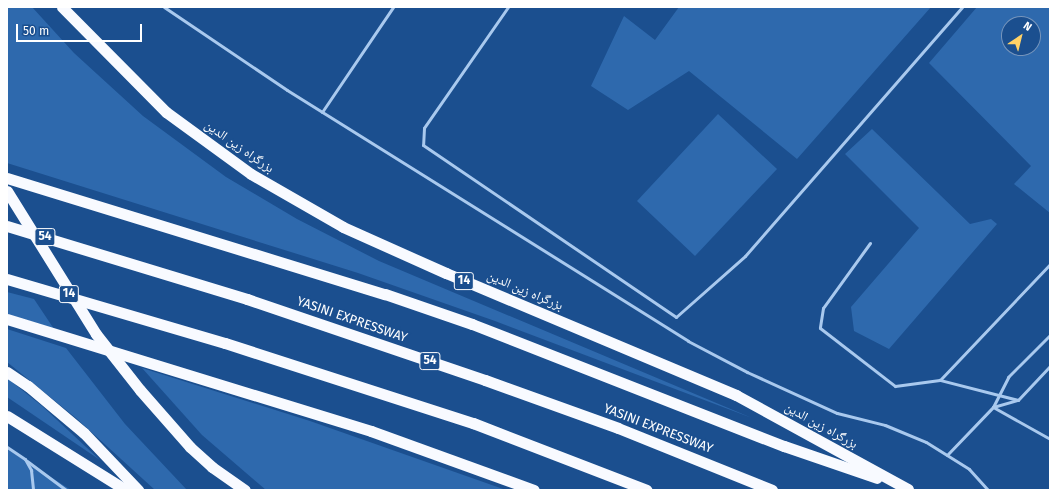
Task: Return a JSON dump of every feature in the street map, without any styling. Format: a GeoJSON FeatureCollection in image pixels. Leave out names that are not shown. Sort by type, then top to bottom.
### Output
{"type":"FeatureCollection","features":[{"type":"Feature","properties":{"kind":"highway","name":"بزرگراه زین الدین"},"geometry":{"type":"LineString","coordinates":[[62,7],[166,112],[251,174],[343,227],[446,273],[736,395],[909,490]]}},
{"type":"Feature","properties":{"kind":"highway"},"geometry":{"type":"LineString","coordinates":[[7,178],[385,294],[472,324],[784,446],[909,490]]}},
{"type":"Feature","properties":{"kind":"highway","name":"14"},"geometry":{"type":"LineString","coordinates":[[7,191],[96,334],[140,390],[190,447],[212,467],[245,490]]}},
{"type":"Feature","properties":{"kind":"highway","name":"YASINI EXPRESSWAY"},"geometry":{"type":"LineString","coordinates":[[7,226],[247,299],[485,380],[618,428],[772,490]]}},
{"type":"Feature","properties":{"kind":"highway"},"geometry":{"type":"LineString","coordinates":[[7,279],[225,343],[465,420],[647,490]]}},
{"type":"Feature","properties":{"kind":"highway"},"geometry":{"type":"LineString","coordinates":[[7,319],[370,431],[534,490]]}},
{"type":"Feature","properties":{"kind":"highway"},"geometry":{"type":"LineString","coordinates":[[7,372],[28,386],[84,433],[138,490]]}},
{"type":"Feature","properties":{"kind":"highway"},"geometry":{"type":"LineString","coordinates":[[7,416],[126,490]]}},
{"type":"Feature","properties":{"kind":"lane"},"geometry":{"type":"LineString","coordinates":[[164,7],[287,90],[688,341],[794,394],[837,413],[885,425],[926,442],[969,469],[988,490]]}},
{"type":"Feature","properties":{"kind":"lane"},"geometry":{"type":"LineString","coordinates":[[322,112],[393,7]]}},
{"type":"Feature","properties":{"kind":"lane"},"geometry":{"type":"LineString","coordinates":[[508,7],[424,128],[423,146],[676,316],[745,256],[962,7]]}},
{"type":"Feature","properties":{"kind":"lane"},"geometry":{"type":"LineString","coordinates":[[870,243],[823,308],[820,328],[895,386],[940,380],[1018,400]]}},
{"type":"Feature","properties":{"kind":"lane"},"geometry":{"type":"LineString","coordinates":[[940,380],[1050,264]]}},
{"type":"Feature","properties":{"kind":"lane"},"geometry":{"type":"LineString","coordinates":[[947,455],[993,407],[1008,377],[1050,334]]}},
{"type":"Feature","properties":{"kind":"lane"},"geometry":{"type":"LineString","coordinates":[[993,407],[1018,400],[1050,366]]}},
{"type":"Feature","properties":{"kind":"lane"},"geometry":{"type":"LineString","coordinates":[[993,407],[1050,439]]}},
{"type":"Feature","properties":{"kind":"lane"},"geometry":{"type":"LineString","coordinates":[[7,447],[25,459],[47,478],[66,490]]}},
{"type":"Feature","properties":{"kind":"lane"},"geometry":{"type":"LineString","coordinates":[[25,459],[31,470],[33,490]]}},
{"type":"Feature","properties":{"kind":"shaded area"},"geometry":{"type":"Polygon","coordinates":[[[7,7],[32,7],[74,53],[143,116],[226,177],[297,219],[379,261],[752,418],[495,321],[358,273],[7,163],[7,7]]]}},
{"type":"Feature","properties":{"kind":"shaded area"},"geometry":{"type":"Polygon","coordinates":[[[679,7],[931,7],[797,159],[689,71],[628,110],[591,86],[624,16],[655,40],[679,7]]]}},
{"type":"Feature","properties":{"kind":"shaded area"},"geometry":{"type":"Polygon","coordinates":[[[977,7],[1050,7],[1050,213],[1014,184],[1031,166],[929,63],[977,7]]]}},
{"type":"Feature","properties":{"kind":"shaded area"},"geometry":{"type":"Polygon","coordinates":[[[718,114],[777,169],[695,256],[637,201],[718,114]]]}},
{"type":"Feature","properties":{"kind":"shaded area"},"geometry":{"type":"Polygon","coordinates":[[[872,129],[970,224],[991,219],[997,224],[889,349],[854,331],[851,307],[919,228],[845,154],[872,129]]]}},
{"type":"Feature","properties":{"kind":"shaded area"},"geometry":{"type":"Polygon","coordinates":[[[7,292],[34,299],[54,329],[7,314],[7,292]]]}},
{"type":"Feature","properties":{"kind":"shaded area"},"geometry":{"type":"Polygon","coordinates":[[[7,329],[66,348],[125,424],[187,490],[155,490],[76,418],[7,362],[7,329]]]}},
{"type":"Feature","properties":{"kind":"shaded area"},"geometry":{"type":"Polygon","coordinates":[[[142,368],[310,421],[506,490],[266,490],[202,435],[142,368]]]}},
{"type":"Feature","properties":{"kind":"shaded area"},"geometry":{"type":"Polygon","coordinates":[[[7,378],[42,406],[100,460],[7,397],[7,378]]]}},
{"type":"Feature","properties":{"kind":"shaded area"},"geometry":{"type":"Polygon","coordinates":[[[7,449],[71,490],[7,490],[7,449]]]}}]}
